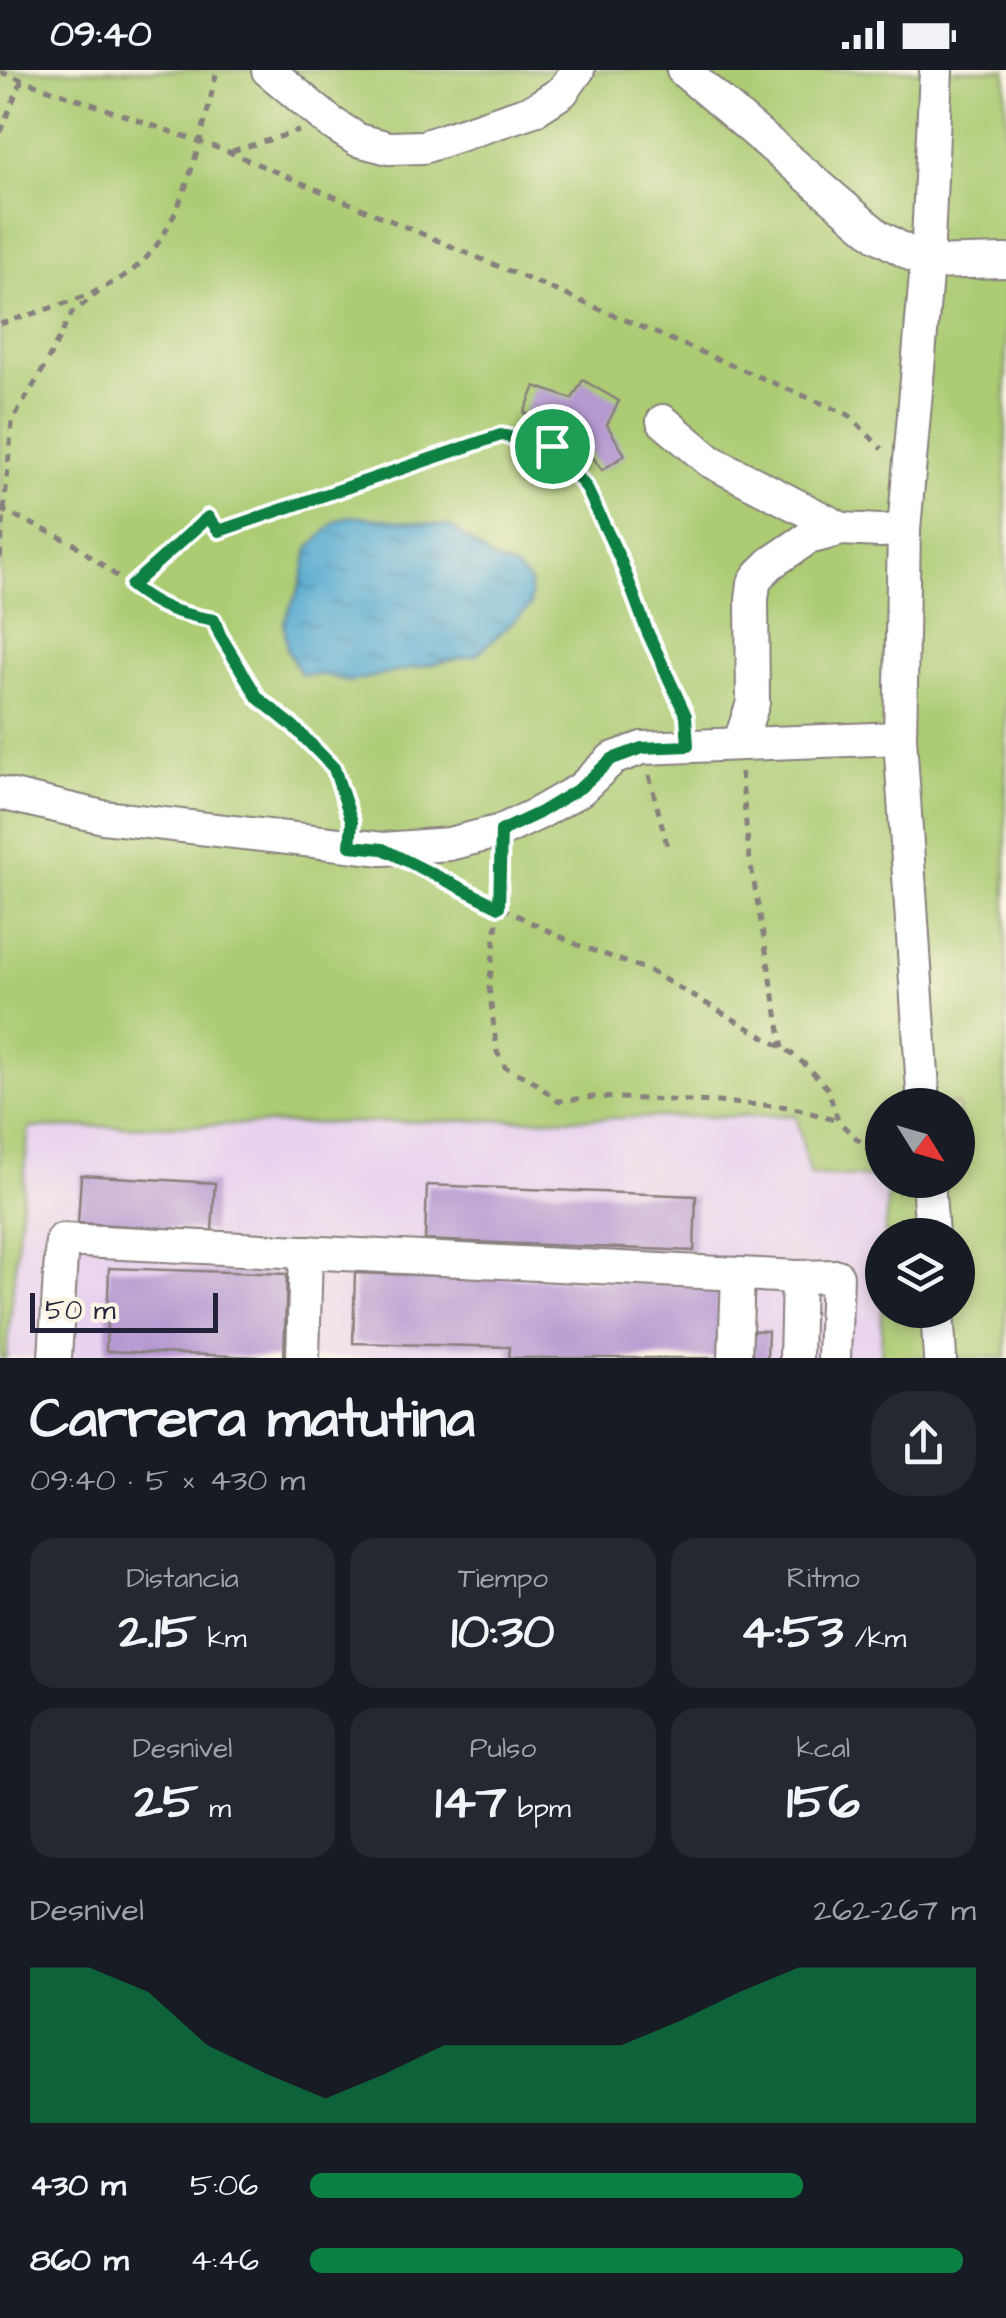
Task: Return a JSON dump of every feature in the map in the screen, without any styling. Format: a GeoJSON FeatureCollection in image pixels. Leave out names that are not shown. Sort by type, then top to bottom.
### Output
{"type":"FeatureCollection","features":[{"type":"Feature","properties":{"kind":"street"},"geometry":{"type":"LineString","coordinates":[[268,70],[330,122],[358,140],[388,148],[423,147],[534,110],[562,92],[578,70]]}},
{"type":"Feature","properties":{"kind":"street"},"geometry":{"type":"LineString","coordinates":[[683,70],[878,236],[927,262],[1006,262]]}},
{"type":"Feature","properties":{"kind":"street"},"geometry":{"type":"LineString","coordinates":[[923,1088],[900,738],[904,530],[927,262],[936,70]]}},
{"type":"Feature","properties":{"kind":"street"},"geometry":{"type":"LineString","coordinates":[[662,421],[710,461],[842,528],[904,530]]}},
{"type":"Feature","properties":{"kind":"street"},"geometry":{"type":"LineString","coordinates":[[739,744],[753,703],[754,583],[771,563],[808,538],[842,528]]}},
{"type":"Feature","properties":{"kind":"street"},"geometry":{"type":"LineString","coordinates":[[0,793],[103,817],[366,848],[449,844],[501,831],[539,813],[580,788],[612,759],[642,748],[900,738]]}},
{"type":"Feature","properties":{"kind":"street"},"geometry":{"type":"LineString","coordinates":[[55,1358],[62,1240],[837,1276],[834,1358]]}},
{"type":"Feature","properties":{"kind":"street"},"geometry":{"type":"LineString","coordinates":[[302,1358],[306,1252]]}},
{"type":"Feature","properties":{"kind":"street"},"geometry":{"type":"LineString","coordinates":[[735,1358],[738,1274]]}},
{"type":"Feature","properties":{"kind":"street"},"geometry":{"type":"LineString","coordinates":[[796,1358],[798,1277]]}},
{"type":"Feature","properties":{"kind":"street"},"geometry":{"type":"LineString","coordinates":[[938,1328],[940,1358]]}},
{"type":"Feature","properties":{"kind":"path"},"geometry":{"type":"LineString","coordinates":[[0,558],[12,421],[72,313],[146,260],[166,232],[200,143],[217,70]]}},
{"type":"Feature","properties":{"kind":"path"},"geometry":{"type":"LineString","coordinates":[[0,72],[229,152],[848,414],[887,454]]}},
{"type":"Feature","properties":{"kind":"path"},"geometry":{"type":"LineString","coordinates":[[0,132],[22,79]]}},
{"type":"Feature","properties":{"kind":"path"},"geometry":{"type":"LineString","coordinates":[[229,152],[330,122]]}},
{"type":"Feature","properties":{"kind":"path"},"geometry":{"type":"LineString","coordinates":[[0,324],[110,284]]}},
{"type":"Feature","properties":{"kind":"path"},"geometry":{"type":"LineString","coordinates":[[131,586],[208,517],[219,531],[501,435],[552,446],[586,487],[614,546],[686,716],[688,746]]}},
{"type":"Feature","properties":{"kind":"path"},"geometry":{"type":"LineString","coordinates":[[2,510],[74,543],[170,612],[214,620],[258,698],[294,727],[334,768],[352,822],[366,848],[578,945],[648,970],[783,1048],[828,1088],[838,1121]]}},
{"type":"Feature","properties":{"kind":"path"},"geometry":{"type":"LineString","coordinates":[[739,744],[749,854],[783,1048]]}},
{"type":"Feature","properties":{"kind":"path"},"geometry":{"type":"LineString","coordinates":[[642,748],[667,845]]}},
{"type":"Feature","properties":{"kind":"path"},"geometry":{"type":"LineString","coordinates":[[501,831],[499,907],[489,987],[497,1052],[505,1066],[558,1101],[594,1097],[791,1108],[838,1121],[865,1146]]}},
{"type":"Feature","properties":{"kind":"shaded area"},"geometry":{"type":"Polygon","coordinates":[[[797,1115],[810,1175],[865,1179],[865,1198],[887,1198],[886,1218],[865,1218],[865,1328],[881,1328],[881,1358],[6,1358],[29,1128],[797,1115]]]}},
{"type":"Feature","properties":{"kind":"green space"},"geometry":{"type":"Polygon","coordinates":[[[0,70],[1006,70],[1006,1358],[881,1358],[882,1328],[975,1328],[975,1218],[886,1218],[887,1198],[975,1198],[975,1088],[865,1088],[865,1177],[810,1175],[796,1115],[29,1128],[6,1358],[0,1358],[0,70]]]}},
{"type":"Feature","properties":{"kind":"water"},"geometry":{"type":"Polygon","coordinates":[[[351,516],[450,526],[530,582],[531,606],[476,655],[349,682],[326,675],[302,675],[287,650],[284,622],[300,586],[309,549],[336,521],[351,516]]]}},
{"type":"Feature","properties":{"kind":"building"},"geometry":{"type":"Polygon","coordinates":[[[583,380],[619,401],[607,425],[625,455],[602,470],[586,448],[568,433],[524,413],[535,386],[572,399],[583,380]]]}},
{"type":"Feature","properties":{"kind":"building"},"geometry":{"type":"Polygon","coordinates":[[[81,1175],[215,1183],[212,1231],[78,1223],[81,1175]]]}},
{"type":"Feature","properties":{"kind":"building"},"geometry":{"type":"Polygon","coordinates":[[[427,1185],[696,1196],[694,1251],[425,1240],[427,1185]]]}},
{"type":"Feature","properties":{"kind":"building"},"geometry":{"type":"Polygon","coordinates":[[[109,1268],[287,1274],[284,1358],[106,1351],[109,1268]]]}},
{"type":"Feature","properties":{"kind":"building"},"geometry":{"type":"Polygon","coordinates":[[[355,1273],[729,1285],[727,1330],[768,1331],[767,1358],[509,1358],[510,1347],[353,1343],[355,1273]]]}},
{"type":"Feature","properties":{"kind":"route"},"geometry":{"type":"LineString","coordinates":[[501,435],[552,446],[586,487],[621,561],[647,631],[686,716],[688,746],[642,748],[612,759],[580,788],[501,831],[499,907],[383,849],[350,846],[352,822],[334,768],[294,727],[258,698],[214,620],[170,612],[131,586],[208,517],[219,531],[501,435]]}}]}
